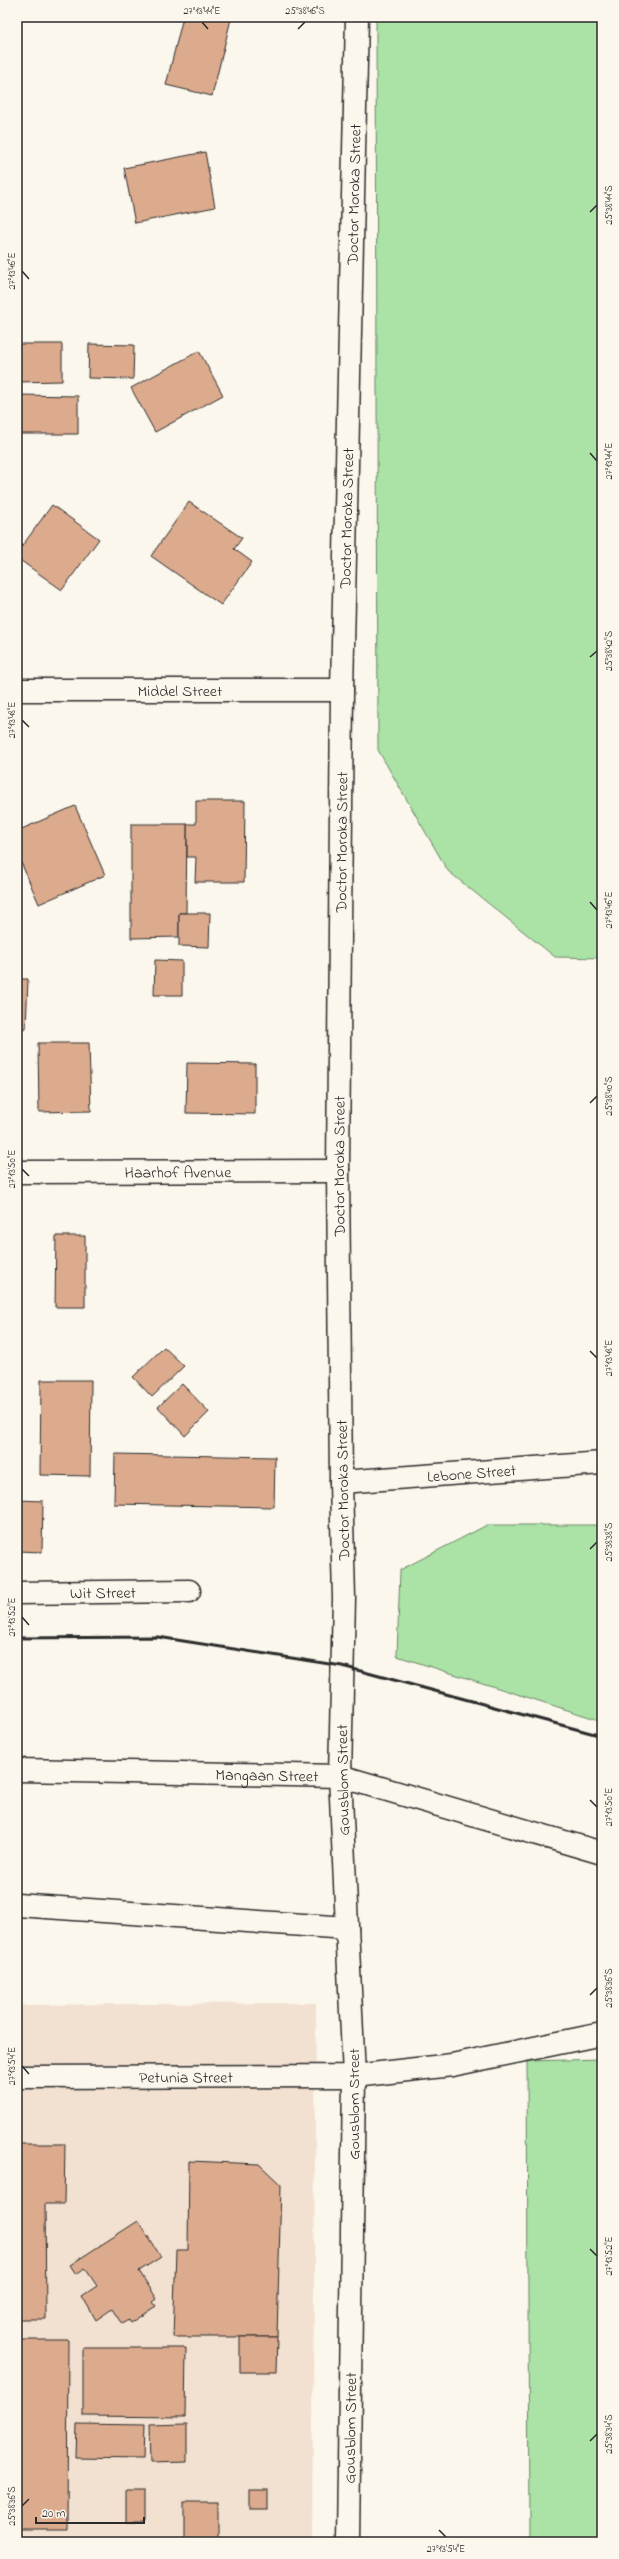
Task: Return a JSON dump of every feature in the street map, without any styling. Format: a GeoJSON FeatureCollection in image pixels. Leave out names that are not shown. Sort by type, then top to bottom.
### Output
{"type":"FeatureCollection","features":[{"type":"Feature","properties":{"kind":"street","name":"Doctor Moroka Street"},"geometry":{"type":"LineString","coordinates":[[342,1666],[344,1598],[338,1171],[342,690],[357,17]]}},
{"type":"Feature","properties":{"kind":"street","name":"Middel Street"},"geometry":{"type":"LineString","coordinates":[[17,690],[342,690]]}},
{"type":"Feature","properties":{"kind":"street","name":"Haarhof Avenue"},"geometry":{"type":"LineString","coordinates":[[17,1172],[338,1171]]}},
{"type":"Feature","properties":{"kind":"street","name":"Lebone Street"},"geometry":{"type":"LineString","coordinates":[[342,1482],[602,1463]]}},
{"type":"Feature","properties":{"kind":"street","name":"Wit Street"},"geometry":{"type":"LineString","coordinates":[[17,1593],[189,1591]]}},
{"type":"Feature","properties":{"kind":"street","name":"Gousblom Street"},"geometry":{"type":"LineString","coordinates":[[342,1666],[340,1776],[354,2076],[348,2542]]}},
{"type":"Feature","properties":{"kind":"street","name":"Mangaan Street"},"geometry":{"type":"LineString","coordinates":[[17,1770],[340,1776],[602,1853]]}},
{"type":"Feature","properties":{"kind":"street"},"geometry":{"type":"LineString","coordinates":[[17,1905],[347,1928]]}},
{"type":"Feature","properties":{"kind":"street","name":"Petunia Street"},"geometry":{"type":"LineString","coordinates":[[17,2077],[354,2076],[452,2066],[602,2034]]}},
{"type":"Feature","properties":{"kind":"shaded area"},"geometry":{"type":"Polygon","coordinates":[[[316,2003],[312,2542],[17,2542],[17,2005],[316,2003]]]}},
{"type":"Feature","properties":{"kind":"green space"},"geometry":{"type":"Polygon","coordinates":[[[376,17],[602,17],[602,958],[555,957],[448,871],[378,750],[376,17]]]}},
{"type":"Feature","properties":{"kind":"green space"},"geometry":{"type":"Polygon","coordinates":[[[487,1525],[602,1525],[602,1721],[397,1656],[400,1570],[487,1525]]]}},
{"type":"Feature","properties":{"kind":"green space"},"geometry":{"type":"Polygon","coordinates":[[[602,2059],[602,2542],[529,2542],[527,2061],[602,2059]]]}},
{"type":"Feature","properties":{"kind":"building"},"geometry":{"type":"Polygon","coordinates":[[[183,17],[220,17],[231,19],[212,96],[166,85],[183,17]]]}},
{"type":"Feature","properties":{"kind":"building"},"geometry":{"type":"Polygon","coordinates":[[[205,152],[215,207],[135,223],[124,168],[205,152]]]}},
{"type":"Feature","properties":{"kind":"building"},"geometry":{"type":"Polygon","coordinates":[[[17,344],[62,344],[62,381],[17,382],[17,344]]]}},
{"type":"Feature","properties":{"kind":"building"},"geometry":{"type":"Polygon","coordinates":[[[89,344],[134,345],[133,379],[88,378],[89,344]]]}},
{"type":"Feature","properties":{"kind":"building"},"geometry":{"type":"Polygon","coordinates":[[[199,351],[223,395],[155,432],[131,388],[199,351]]]}},
{"type":"Feature","properties":{"kind":"building"},"geometry":{"type":"Polygon","coordinates":[[[17,395],[78,396],[78,434],[17,434],[17,395]]]}},
{"type":"Feature","properties":{"kind":"building"},"geometry":{"type":"Polygon","coordinates":[[[189,502],[242,538],[234,549],[252,562],[221,605],[151,556],[189,502]]]}},
{"type":"Feature","properties":{"kind":"building"},"geometry":{"type":"Polygon","coordinates":[[[52,505],[99,539],[62,590],[17,558],[17,553],[52,505]]]}},
{"type":"Feature","properties":{"kind":"building"},"geometry":{"type":"Polygon","coordinates":[[[196,801],[245,801],[244,882],[195,882],[196,857],[187,857],[187,824],[196,824],[196,801]]]}},
{"type":"Feature","properties":{"kind":"building"},"geometry":{"type":"Polygon","coordinates":[[[75,806],[105,875],[39,904],[17,853],[17,831],[75,806]]]}},
{"type":"Feature","properties":{"kind":"building"},"geometry":{"type":"Polygon","coordinates":[[[131,824],[187,824],[186,913],[179,913],[179,937],[131,938],[131,824]]]}},
{"type":"Feature","properties":{"kind":"building"},"geometry":{"type":"Polygon","coordinates":[[[179,913],[210,913],[209,947],[179,946],[179,913]]]}},
{"type":"Feature","properties":{"kind":"building"},"geometry":{"type":"Polygon","coordinates":[[[155,960],[182,961],[182,995],[154,995],[155,960]]]}},
{"type":"Feature","properties":{"kind":"building"},"geometry":{"type":"Polygon","coordinates":[[[17,979],[28,979],[26,1029],[17,1029],[17,979]]]}},
{"type":"Feature","properties":{"kind":"building"},"geometry":{"type":"Polygon","coordinates":[[[38,1043],[89,1043],[91,1111],[39,1112],[38,1043]]]}},
{"type":"Feature","properties":{"kind":"building"},"geometry":{"type":"Polygon","coordinates":[[[187,1063],[255,1064],[255,1114],[186,1113],[187,1063]]]}},
{"type":"Feature","properties":{"kind":"building"},"geometry":{"type":"Polygon","coordinates":[[[56,1236],[85,1236],[85,1307],[55,1307],[56,1236]]]}},
{"type":"Feature","properties":{"kind":"building"},"geometry":{"type":"Polygon","coordinates":[[[164,1347],[184,1366],[152,1397],[133,1377],[164,1347]]]}},
{"type":"Feature","properties":{"kind":"building"},"geometry":{"type":"Polygon","coordinates":[[[41,1380],[91,1380],[90,1476],[40,1475],[41,1380]]]}},
{"type":"Feature","properties":{"kind":"building"},"geometry":{"type":"Polygon","coordinates":[[[182,1384],[209,1412],[185,1436],[158,1407],[182,1384]]]}},
{"type":"Feature","properties":{"kind":"building"},"geometry":{"type":"Polygon","coordinates":[[[115,1454],[275,1457],[274,1507],[114,1504],[115,1454]]]}},
{"type":"Feature","properties":{"kind":"building"},"geometry":{"type":"Polygon","coordinates":[[[17,1500],[43,1501],[42,1552],[17,1551],[17,1500]]]}},
{"type":"Feature","properties":{"kind":"building"},"geometry":{"type":"Polygon","coordinates":[[[17,2144],[65,2144],[64,2204],[45,2204],[46,2319],[17,2319],[17,2144]]]}},
{"type":"Feature","properties":{"kind":"building"},"geometry":{"type":"Polygon","coordinates":[[[189,2161],[259,2164],[281,2185],[277,2337],[173,2337],[176,2250],[188,2250],[189,2161]]]}},
{"type":"Feature","properties":{"kind":"building"},"geometry":{"type":"Polygon","coordinates":[[[138,2221],[161,2257],[139,2271],[157,2299],[153,2302],[156,2306],[130,2323],[128,2320],[122,2324],[112,2309],[96,2320],[82,2296],[97,2286],[85,2268],[76,2274],[70,2265],[138,2221]]]}},
{"type":"Feature","properties":{"kind":"building"},"geometry":{"type":"Polygon","coordinates":[[[240,2337],[277,2337],[276,2372],[240,2372],[240,2337]]]}},
{"type":"Feature","properties":{"kind":"building"},"geometry":{"type":"Polygon","coordinates":[[[17,2340],[68,2340],[67,2529],[17,2529],[17,2340]]]}},
{"type":"Feature","properties":{"kind":"building"},"geometry":{"type":"Polygon","coordinates":[[[83,2348],[186,2348],[185,2417],[83,2416],[83,2348]]]}},
{"type":"Feature","properties":{"kind":"building"},"geometry":{"type":"Polygon","coordinates":[[[77,2424],[144,2425],[143,2459],[76,2458],[77,2424]]]}},
{"type":"Feature","properties":{"kind":"building"},"geometry":{"type":"Polygon","coordinates":[[[187,2424],[187,2462],[150,2463],[149,2425],[187,2424]]]}},
{"type":"Feature","properties":{"kind":"building"},"geometry":{"type":"Polygon","coordinates":[[[126,2490],[145,2490],[145,2522],[126,2522],[126,2490]]]}},
{"type":"Feature","properties":{"kind":"building"},"geometry":{"type":"Polygon","coordinates":[[[250,2490],[268,2490],[268,2510],[250,2510],[250,2490]]]}},
{"type":"Feature","properties":{"kind":"building"},"geometry":{"type":"Polygon","coordinates":[[[184,2503],[218,2503],[218,2538],[184,2538],[184,2503]]]}},
{"type":"Feature","properties":{"kind":"railway"},"geometry":{"type":"LineString","coordinates":[[17,1638],[158,1637],[342,1666],[602,1736]]}}]}
